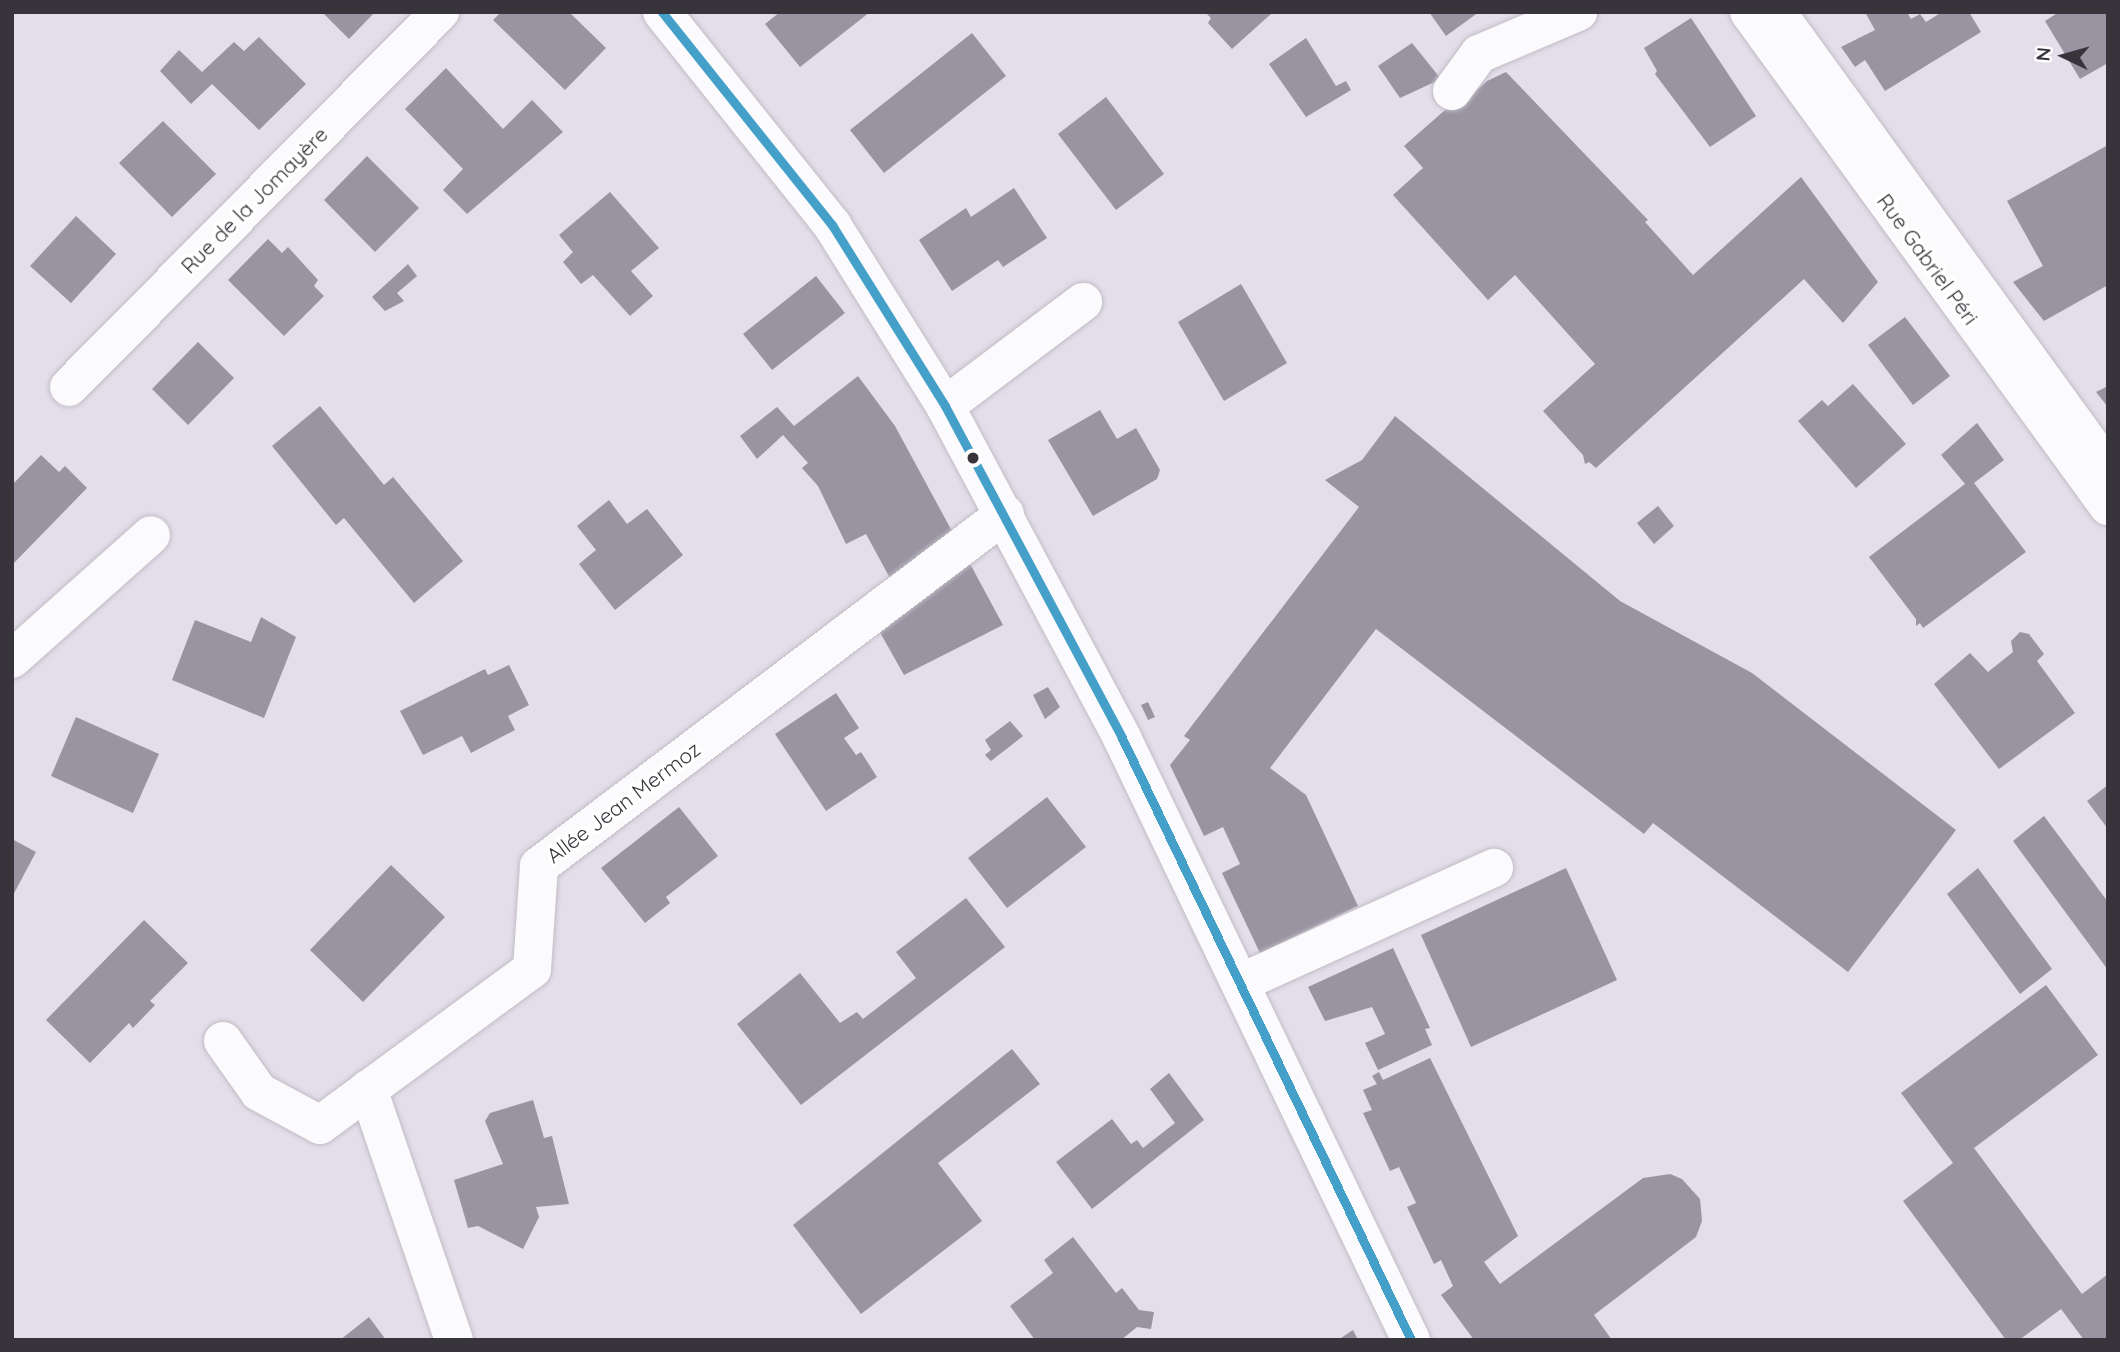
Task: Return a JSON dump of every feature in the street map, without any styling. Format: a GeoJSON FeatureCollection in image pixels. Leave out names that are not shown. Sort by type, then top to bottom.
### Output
{"type":"FeatureCollection","features":[{"type":"Feature","properties":{"kind":"street","name":"Rue de la Jomayère"},"geometry":{"type":"LineString","coordinates":[[69,387],[440,12]]}},
{"type":"Feature","properties":{"kind":"street"},"geometry":{"type":"LineString","coordinates":[[662,12],[832,225],[945,406],[1005,514],[1122,738],[1411,1340]]}},
{"type":"Feature","properties":{"kind":"street"},"geometry":{"type":"LineString","coordinates":[[1452,91],[1479,54],[1578,12]]}},
{"type":"Feature","properties":{"kind":"street","name":"Rue Gabriel Péri"},"geometry":{"type":"LineString","coordinates":[[1749,12],[2108,506]]}},
{"type":"Feature","properties":{"kind":"street"},"geometry":{"type":"LineString","coordinates":[[945,406],[1083,302]]}},
{"type":"Feature","properties":{"kind":"street","name":"Allée Jean Mermoz"},"geometry":{"type":"LineString","coordinates":[[223,1041],[259,1092],[320,1125],[532,969],[538,866],[1005,514]]}},
{"type":"Feature","properties":{"kind":"street"},"geometry":{"type":"LineString","coordinates":[[12,659],[151,534]]}},
{"type":"Feature","properties":{"kind":"street"},"geometry":{"type":"LineString","coordinates":[[1240,984],[1494,868]]}},
{"type":"Feature","properties":{"kind":"street"},"geometry":{"type":"LineString","coordinates":[[369,1089],[454,1340]]}},
{"type":"Feature","properties":{"kind":"lane","name":"Rue Gabriel Péri"},"geometry":{"type":"LineString","coordinates":[[1784,12],[2108,459]]}},
{"type":"Feature","properties":{"kind":"building"},"geometry":{"type":"Polygon","coordinates":[[[322,12],[375,12],[349,39],[322,12]]]}},
{"type":"Feature","properties":{"kind":"building"},"geometry":{"type":"Polygon","coordinates":[[[501,12],[569,12],[606,48],[565,90],[493,20],[501,12]]]}},
{"type":"Feature","properties":{"kind":"building"},"geometry":{"type":"Polygon","coordinates":[[[780,12],[870,12],[800,67],[765,24],[780,12]]]}},
{"type":"Feature","properties":{"kind":"building"},"geometry":{"type":"Polygon","coordinates":[[[1205,12],[1273,12],[1232,49],[1208,23],[1211,18],[1205,12]]]}},
{"type":"Feature","properties":{"kind":"building"},"geometry":{"type":"Polygon","coordinates":[[[1429,12],[1479,12],[1446,36],[1429,12]]]}},
{"type":"Feature","properties":{"kind":"building"},"geometry":{"type":"Polygon","coordinates":[[[1865,12],[1907,12],[1911,19],[1920,14],[1926,22],[1942,12],[1969,12],[1981,32],[1885,91],[1865,60],[1855,67],[1841,47],[1875,30],[1865,12]]]}},
{"type":"Feature","properties":{"kind":"building"},"geometry":{"type":"Polygon","coordinates":[[[2059,12],[2108,12],[2108,63],[2080,79],[2045,21],[2059,12]]]}},
{"type":"Feature","properties":{"kind":"building"},"geometry":{"type":"Polygon","coordinates":[[[1691,18],[1756,116],[1710,147],[1655,74],[1657,71],[1644,48],[1691,18]]]}},
{"type":"Feature","properties":{"kind":"building"},"geometry":{"type":"Polygon","coordinates":[[[972,33],[1006,76],[884,173],[850,130],[972,33]]]}},
{"type":"Feature","properties":{"kind":"building"},"geometry":{"type":"Polygon","coordinates":[[[259,37],[306,84],[259,130],[212,84],[191,104],[160,71],[179,50],[202,72],[234,42],[244,51],[259,37]]]}},
{"type":"Feature","properties":{"kind":"building"},"geometry":{"type":"Polygon","coordinates":[[[1306,38],[1336,86],[1346,81],[1351,90],[1306,117],[1269,64],[1306,38]]]}},
{"type":"Feature","properties":{"kind":"building"},"geometry":{"type":"Polygon","coordinates":[[[1412,43],[1441,79],[1400,98],[1378,66],[1412,43]]]}},
{"type":"Feature","properties":{"kind":"building"},"geometry":{"type":"Polygon","coordinates":[[[446,68],[503,129],[532,100],[563,132],[467,214],[443,190],[463,169],[405,109],[446,68]]]}},
{"type":"Feature","properties":{"kind":"building"},"geometry":{"type":"Polygon","coordinates":[[[1506,72],[1648,220],[1645,222],[1693,275],[1801,177],[1878,282],[1843,323],[1804,279],[1596,468],[1589,462],[1585,464],[1583,455],[1543,411],[1595,364],[1515,275],[1488,300],[1393,195],[1423,168],[1404,146],[1453,103],[1457,107],[1487,81],[1506,72]]]}},
{"type":"Feature","properties":{"kind":"building"},"geometry":{"type":"Polygon","coordinates":[[[1106,97],[1164,174],[1116,210],[1058,134],[1106,97]]]}},
{"type":"Feature","properties":{"kind":"building"},"geometry":{"type":"Polygon","coordinates":[[[163,121],[216,174],[172,217],[119,163],[163,121]]]}},
{"type":"Feature","properties":{"kind":"building"},"geometry":{"type":"Polygon","coordinates":[[[2108,145],[2108,285],[2044,321],[2013,282],[2043,266],[2007,201],[2108,145]]]}},
{"type":"Feature","properties":{"kind":"building"},"geometry":{"type":"Polygon","coordinates":[[[367,156],[419,208],[375,252],[324,200],[367,156]]]}},
{"type":"Feature","properties":{"kind":"building"},"geometry":{"type":"Polygon","coordinates":[[[1014,188],[1047,238],[1003,267],[998,260],[952,291],[919,240],[966,208],[971,217],[1014,188]]]}},
{"type":"Feature","properties":{"kind":"building"},"geometry":{"type":"Polygon","coordinates":[[[610,192],[659,248],[631,271],[653,296],[630,316],[593,275],[581,284],[563,262],[573,252],[559,235],[610,192]]]}},
{"type":"Feature","properties":{"kind":"building"},"geometry":{"type":"Polygon","coordinates":[[[76,216],[116,254],[71,303],[30,266],[76,216]]]}},
{"type":"Feature","properties":{"kind":"building"},"geometry":{"type":"Polygon","coordinates":[[[268,239],[282,253],[288,247],[318,280],[314,286],[324,296],[284,336],[228,280],[268,239]]]}},
{"type":"Feature","properties":{"kind":"building"},"geometry":{"type":"Polygon","coordinates":[[[408,264],[417,276],[397,293],[404,301],[385,311],[372,297],[408,264]]]}},
{"type":"Feature","properties":{"kind":"building"},"geometry":{"type":"Polygon","coordinates":[[[816,276],[845,313],[772,370],[743,334],[816,276]]]}},
{"type":"Feature","properties":{"kind":"building"},"geometry":{"type":"Polygon","coordinates":[[[1241,284],[1287,363],[1224,401],[1178,322],[1241,284]]]}},
{"type":"Feature","properties":{"kind":"building"},"geometry":{"type":"Polygon","coordinates":[[[1905,317],[1950,376],[1913,405],[1868,345],[1905,317]]]}},
{"type":"Feature","properties":{"kind":"building"},"geometry":{"type":"Polygon","coordinates":[[[198,342],[234,378],[188,425],[152,389],[198,342]]]}},
{"type":"Feature","properties":{"kind":"building"},"geometry":{"type":"Polygon","coordinates":[[[858,376],[895,426],[953,533],[891,580],[866,534],[846,544],[818,486],[802,468],[808,463],[783,435],[757,459],[740,436],[777,407],[794,426],[858,376]]]}},
{"type":"Feature","properties":{"kind":"building"},"geometry":{"type":"Polygon","coordinates":[[[1853,384],[1906,444],[1856,488],[1798,421],[1822,400],[1828,406],[1853,384]]]}},
{"type":"Feature","properties":{"kind":"building"},"geometry":{"type":"Polygon","coordinates":[[[2108,386],[2108,407],[2096,392],[2108,386]]]}},
{"type":"Feature","properties":{"kind":"building"},"geometry":{"type":"Polygon","coordinates":[[[320,406],[384,485],[393,477],[463,561],[414,603],[344,518],[336,525],[272,446],[320,406]]]}},
{"type":"Feature","properties":{"kind":"building"},"geometry":{"type":"Polygon","coordinates":[[[1100,410],[1117,439],[1136,428],[1160,470],[1157,479],[1093,516],[1048,440],[1100,410]]]}},
{"type":"Feature","properties":{"kind":"building"},"geometry":{"type":"Polygon","coordinates":[[[1395,416],[1620,601],[1752,673],[1956,830],[1848,972],[1653,823],[1644,834],[1376,629],[1270,768],[1306,795],[1358,906],[1260,953],[1222,873],[1240,864],[1223,827],[1204,836],[1170,765],[1190,740],[1184,736],[1359,507],[1325,480],[1362,460],[1395,416]]]}},
{"type":"Feature","properties":{"kind":"building"},"geometry":{"type":"Polygon","coordinates":[[[1977,423],[2004,460],[1974,483],[2026,552],[1923,628],[1920,623],[1916,626],[1916,619],[1869,557],[1965,484],[1941,455],[1977,423]]]}},
{"type":"Feature","properties":{"kind":"building"},"geometry":{"type":"Polygon","coordinates":[[[41,455],[59,472],[65,466],[87,488],[12,565],[12,485],[41,455]]]}},
{"type":"Feature","properties":{"kind":"building"},"geometry":{"type":"Polygon","coordinates":[[[609,500],[627,524],[647,509],[683,555],[615,610],[579,564],[596,550],[577,526],[609,500]]]}},
{"type":"Feature","properties":{"kind":"building"},"geometry":{"type":"Polygon","coordinates":[[[1658,506],[1674,526],[1654,544],[1637,523],[1658,506]]]}},
{"type":"Feature","properties":{"kind":"building"},"geometry":{"type":"Polygon","coordinates":[[[968,560],[1003,625],[904,675],[877,627],[968,560]]]}},
{"type":"Feature","properties":{"kind":"building"},"geometry":{"type":"Polygon","coordinates":[[[261,617],[296,637],[264,718],[172,680],[195,620],[251,642],[261,617]]]}},
{"type":"Feature","properties":{"kind":"building"},"geometry":{"type":"Polygon","coordinates":[[[2020,632],[2029,634],[2044,654],[2037,661],[2075,713],[1999,769],[1934,684],[1970,653],[1988,672],[2013,652],[2011,641],[2020,632]]]}},
{"type":"Feature","properties":{"kind":"building"},"geometry":{"type":"Polygon","coordinates":[[[509,665],[529,705],[508,716],[515,730],[471,753],[462,736],[423,755],[400,711],[485,669],[488,675],[509,665]]]}},
{"type":"Feature","properties":{"kind":"building"},"geometry":{"type":"Polygon","coordinates":[[[1048,687],[1060,707],[1045,719],[1033,695],[1048,687]]]}},
{"type":"Feature","properties":{"kind":"building"},"geometry":{"type":"Polygon","coordinates":[[[836,693],[859,728],[844,738],[856,755],[861,752],[877,777],[826,811],[775,734],[836,693]]]}},
{"type":"Feature","properties":{"kind":"building"},"geometry":{"type":"Polygon","coordinates":[[[1148,702],[1155,717],[1148,720],[1141,705],[1148,702]]]}},
{"type":"Feature","properties":{"kind":"building"},"geometry":{"type":"Polygon","coordinates":[[[76,717],[159,754],[133,813],[51,776],[76,717]]]}},
{"type":"Feature","properties":{"kind":"building"},"geometry":{"type":"Polygon","coordinates":[[[1010,721],[1023,736],[991,761],[985,755],[991,750],[985,740],[1010,721]]]}},
{"type":"Feature","properties":{"kind":"building"},"geometry":{"type":"Polygon","coordinates":[[[2108,785],[2108,829],[2087,801],[2108,785]]]}},
{"type":"Feature","properties":{"kind":"building"},"geometry":{"type":"Polygon","coordinates":[[[1047,797],[1086,847],[1007,908],[968,858],[1047,797]]]}},
{"type":"Feature","properties":{"kind":"building"},"geometry":{"type":"Polygon","coordinates":[[[679,807],[718,856],[666,897],[670,903],[645,923],[601,868],[679,807]]]}},
{"type":"Feature","properties":{"kind":"building"},"geometry":{"type":"Polygon","coordinates":[[[2044,816],[2108,902],[2108,970],[2013,841],[2044,816]]]}},
{"type":"Feature","properties":{"kind":"building"},"geometry":{"type":"Polygon","coordinates":[[[12,839],[36,852],[12,897],[12,839]]]}},
{"type":"Feature","properties":{"kind":"building"},"geometry":{"type":"Polygon","coordinates":[[[391,865],[445,917],[363,1002],[310,950],[391,865]]]}},
{"type":"Feature","properties":{"kind":"building"},"geometry":{"type":"Polygon","coordinates":[[[1566,868],[1617,980],[1471,1047],[1421,935],[1566,868]]]}},
{"type":"Feature","properties":{"kind":"building"},"geometry":{"type":"Polygon","coordinates":[[[1978,868],[2052,969],[2020,994],[1947,894],[1978,868]]]}},
{"type":"Feature","properties":{"kind":"building"},"geometry":{"type":"Polygon","coordinates":[[[966,898],[1005,947],[801,1105],[737,1024],[800,973],[840,1023],[857,1012],[863,1019],[916,978],[896,952],[966,898]]]}},
{"type":"Feature","properties":{"kind":"building"},"geometry":{"type":"Polygon","coordinates":[[[144,920],[188,963],[150,1001],[155,1005],[133,1028],[129,1023],[90,1063],[46,1020],[144,920]]]}},
{"type":"Feature","properties":{"kind":"building"},"geometry":{"type":"Polygon","coordinates":[[[1393,948],[1430,1028],[1425,1029],[1432,1045],[1378,1070],[1365,1043],[1385,1034],[1372,1007],[1325,1021],[1308,987],[1393,948]]]}},
{"type":"Feature","properties":{"kind":"building"},"geometry":{"type":"Polygon","coordinates":[[[2046,985],[2098,1055],[1974,1148],[2082,1294],[2108,1274],[2108,1340],[2084,1340],[2061,1309],[2019,1340],[2006,1340],[1903,1201],[1953,1163],[1901,1093],[2046,985]]]}},
{"type":"Feature","properties":{"kind":"building"},"geometry":{"type":"Polygon","coordinates":[[[1012,1049],[1040,1084],[938,1163],[982,1221],[861,1314],[793,1225],[1012,1049]]]}},
{"type":"Feature","properties":{"kind":"building"},"geometry":{"type":"Polygon","coordinates":[[[1430,1058],[1518,1236],[1484,1262],[1500,1284],[1643,1178],[1670,1174],[1682,1179],[1700,1199],[1702,1221],[1696,1237],[1594,1315],[1612,1340],[1474,1340],[1441,1295],[1453,1286],[1441,1260],[1434,1264],[1407,1207],[1416,1203],[1399,1167],[1390,1171],[1363,1113],[1372,1110],[1363,1090],[1377,1084],[1372,1076],[1379,1072],[1383,1080],[1430,1058]]]}},
{"type":"Feature","properties":{"kind":"building"},"geometry":{"type":"Polygon","coordinates":[[[1169,1073],[1204,1120],[1092,1209],[1056,1162],[1112,1119],[1131,1144],[1137,1140],[1143,1148],[1175,1123],[1150,1089],[1169,1073]]]}},
{"type":"Feature","properties":{"kind":"building"},"geometry":{"type":"Polygon","coordinates":[[[533,1100],[544,1138],[552,1136],[569,1204],[536,1207],[539,1217],[523,1249],[478,1226],[468,1228],[454,1180],[503,1164],[485,1121],[490,1113],[533,1100]]]}},
{"type":"Feature","properties":{"kind":"building"},"geometry":{"type":"Polygon","coordinates":[[[1073,1237],[1116,1293],[1122,1288],[1139,1310],[1154,1312],[1151,1329],[1137,1327],[1121,1340],[1035,1340],[1010,1306],[1053,1273],[1044,1260],[1073,1237]]]}},
{"type":"Feature","properties":{"kind":"building"},"geometry":{"type":"Polygon","coordinates":[[[369,1317],[386,1340],[340,1340],[369,1317]]]}},
{"type":"Feature","properties":{"kind":"building"},"geometry":{"type":"Polygon","coordinates":[[[1353,1330],[1358,1340],[1338,1340],[1353,1330]]]}},
{"type":"Feature","properties":{"kind":"transit line"},"geometry":{"type":"LineString","coordinates":[[662,12],[832,225],[945,406],[1122,738],[1411,1340]]}}]}
